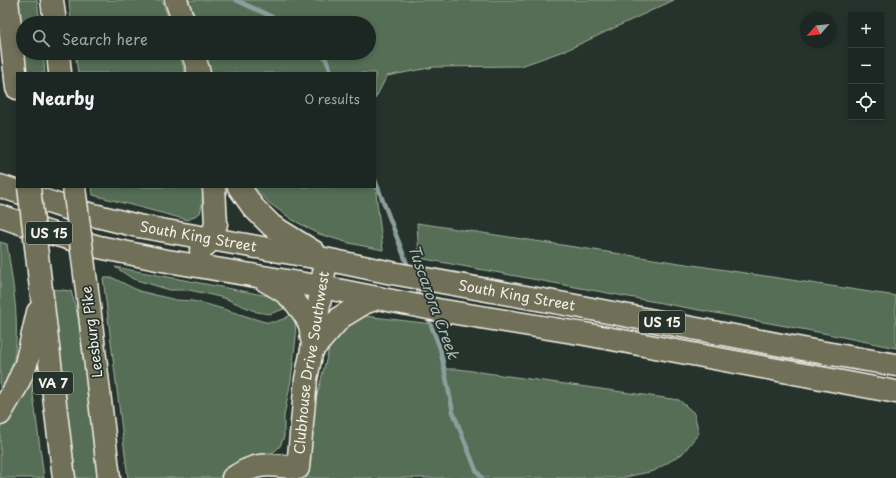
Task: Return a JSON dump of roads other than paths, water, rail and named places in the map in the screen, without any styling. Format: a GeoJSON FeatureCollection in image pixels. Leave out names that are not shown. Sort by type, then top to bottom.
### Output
{"type":"FeatureCollection","features":[{"type":"Feature","properties":{"kind":"highway"},"geometry":{"type":"LineString","coordinates":[[7,0],[16,79]]}},
{"type":"Feature","properties":{"kind":"highway"},"geometry":{"type":"LineString","coordinates":[[52,0],[53,16]]}},
{"type":"Feature","properties":{"kind":"highway"},"geometry":{"type":"LineString","coordinates":[[176,0],[182,16]]}},
{"type":"Feature","properties":{"kind":"highway"},"geometry":{"type":"LineString","coordinates":[[59,60],[60,72]]}},
{"type":"Feature","properties":{"kind":"highway"},"geometry":{"type":"LineString","coordinates":[[196,60],[199,72]]}},
{"type":"Feature","properties":{"kind":"highway","name":"South King Street"},"geometry":{"type":"LineString","coordinates":[[0,186],[74,210],[138,226],[325,259],[392,273],[896,365]]}},
{"type":"Feature","properties":{"kind":"highway","name":"US 15"},"geometry":{"type":"LineString","coordinates":[[0,414],[16,387],[26,364],[41,289],[29,188]]}},
{"type":"Feature","properties":{"kind":"highway","name":"Leesburg Pike"},"geometry":{"type":"LineString","coordinates":[[74,188],[109,478]]}},
{"type":"Feature","properties":{"kind":"highway"},"geometry":{"type":"LineString","coordinates":[[162,260],[184,259],[202,249],[211,239],[216,224],[214,188]]}},
{"type":"Feature","properties":{"kind":"highway"},"geometry":{"type":"LineString","coordinates":[[240,188],[253,207],[272,226],[325,259]]}},
{"type":"Feature","properties":{"kind":"highway","name":"South King Street"},"geometry":{"type":"LineString","coordinates":[[0,216],[50,233],[99,247],[162,260],[322,287],[438,310],[585,334],[896,392]]}},
{"type":"Feature","properties":{"kind":"highway","name":"Clubhouse Drive Southwest"},"geometry":{"type":"LineString","coordinates":[[233,478],[260,465],[277,465],[298,468],[306,379],[322,287],[325,259]]}},
{"type":"Feature","properties":{"kind":"highway"},"geometry":{"type":"LineString","coordinates":[[257,276],[287,294],[305,316],[311,328],[312,350]]}},
{"type":"Feature","properties":{"kind":"highway","name":"VA 7"},"geometry":{"type":"LineString","coordinates":[[41,289],[64,478]]}},
{"type":"Feature","properties":{"kind":"highway"},"geometry":{"type":"LineString","coordinates":[[312,350],[341,317],[364,303],[378,298]]}},
{"type":"Feature","properties":{"kind":"waterway","name":"Tuscarora Creek"},"geometry":{"type":"LineString","coordinates":[[236,0],[270,16]]}},
{"type":"Feature","properties":{"kind":"waterway","name":"Tuscarora Creek"},"geometry":{"type":"LineString","coordinates":[[326,60],[332,72]]}},
{"type":"Feature","properties":{"kind":"waterway","name":"Tuscarora Creek"},"geometry":{"type":"LineString","coordinates":[[376,183],[409,269]]}},
{"type":"Feature","properties":{"kind":"waterway","name":"Tuscarora Creek"},"geometry":{"type":"LineString","coordinates":[[415,284],[421,299]]}},
{"type":"Feature","properties":{"kind":"waterway","name":"Tuscarora Creek"},"geometry":{"type":"LineString","coordinates":[[427,315],[440,348],[453,412],[476,470],[482,478]]}}]}
